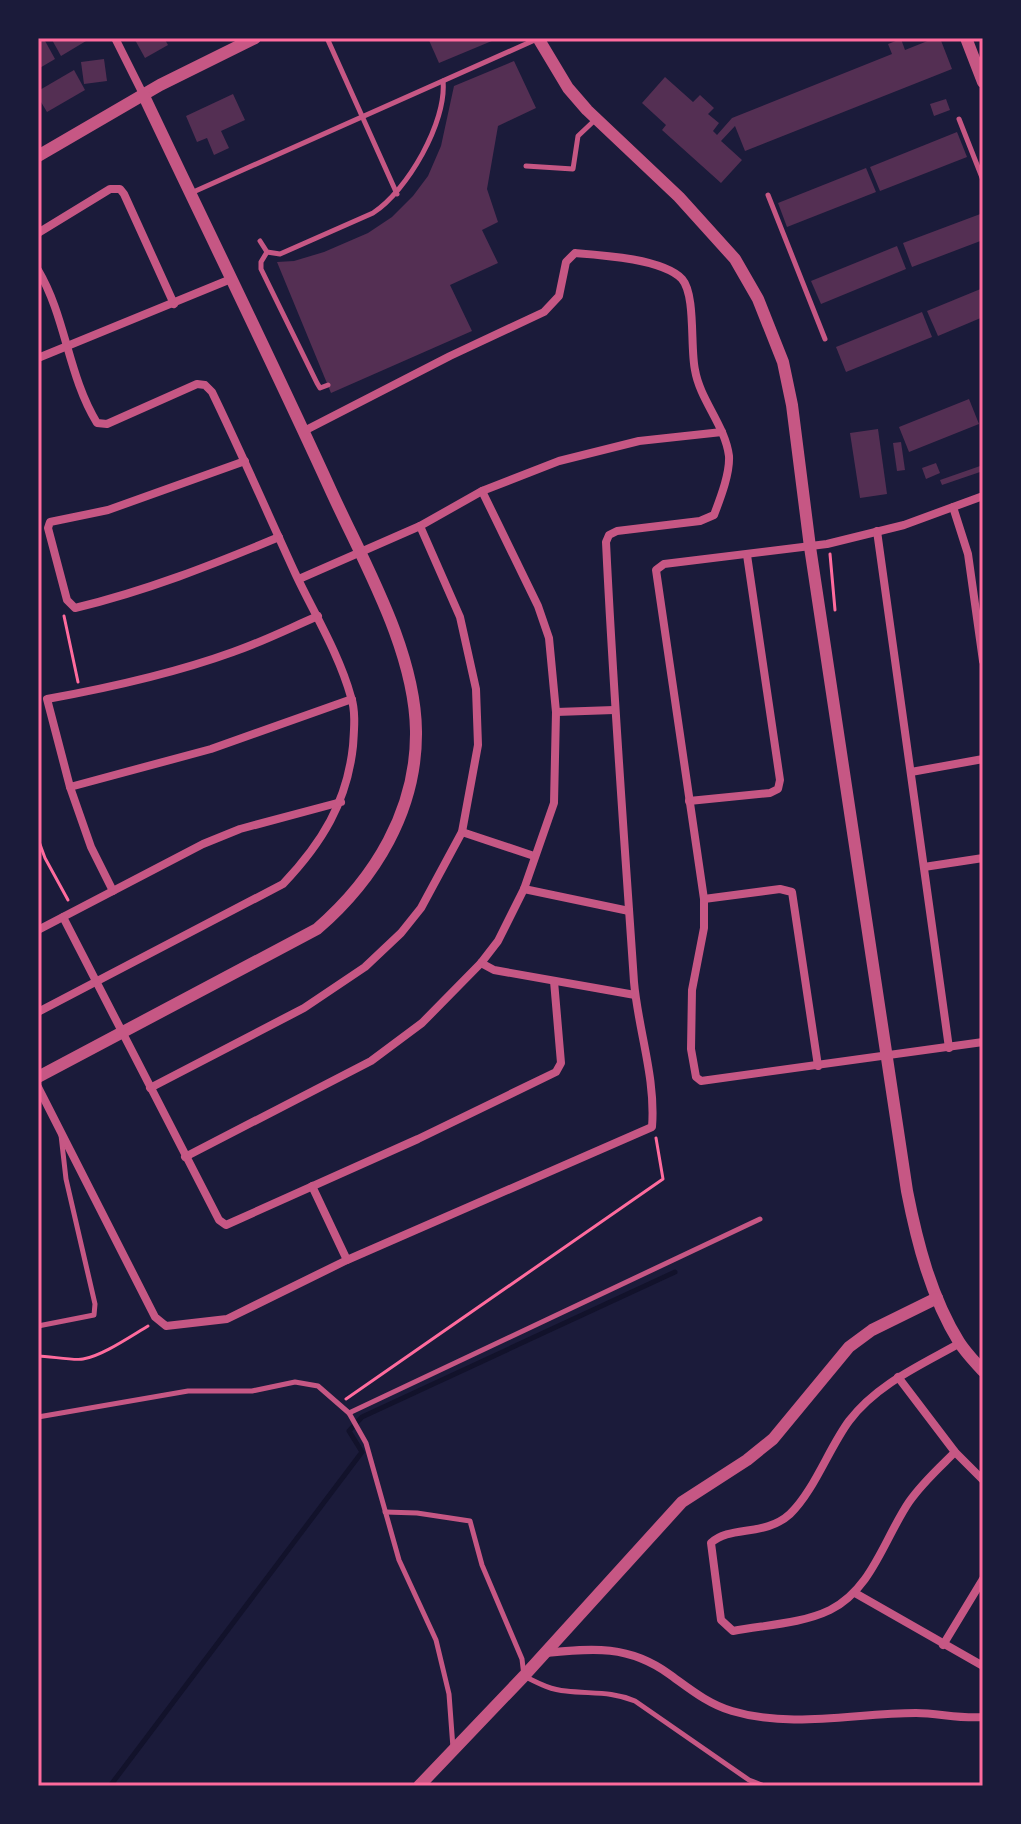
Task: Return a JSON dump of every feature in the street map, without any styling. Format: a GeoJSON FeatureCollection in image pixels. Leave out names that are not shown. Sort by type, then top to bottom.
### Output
{"type":"FeatureCollection","features":[{"type":"Feature","properties":{"kind":"street"},"geometry":{"type":"LineString","coordinates":[[38,1077],[317,929],[341,908],[370,873],[399,824],[410,783],[416,733],[414,697],[404,654],[360,552],[115,38]]}},
{"type":"Feature","properties":{"kind":"street"},"geometry":{"type":"LineString","coordinates":[[538,38],[568,88],[699,218],[735,259],[758,299],[783,362],[792,405],[810,547],[912,1218],[937,1298],[960,1343],[983,1371]]}},
{"type":"Feature","properties":{"kind":"street"},"geometry":{"type":"LineString","coordinates":[[966,38],[983,82]]}},
{"type":"Feature","properties":{"kind":"street"},"geometry":{"type":"LineString","coordinates":[[38,156],[143,94],[249,39]]}},
{"type":"Feature","properties":{"kind":"street"},"geometry":{"type":"LineString","coordinates":[[38,233],[110,189],[120,189],[174,304]]}},
{"type":"Feature","properties":{"kind":"street"},"geometry":{"type":"LineString","coordinates":[[38,1087],[158,1320],[166,1326],[227,1319],[347,1260],[652,1127],[646,1045],[635,995],[614,710],[606,542],[609,535],[617,531],[700,521],[714,515],[720,499],[729,457],[722,432],[695,370],[688,290],[681,278],[631,258],[575,253],[566,262],[559,296],[544,312],[304,431]]}},
{"type":"Feature","properties":{"kind":"street"},"geometry":{"type":"LineString","coordinates":[[38,270],[52,297],[97,423],[107,424],[197,384],[205,385],[212,392],[318,616],[352,699],[354,734],[351,769],[328,830],[307,859],[283,884],[38,1012]]}},
{"type":"Feature","properties":{"kind":"street"},"geometry":{"type":"LineString","coordinates":[[38,358],[231,279]]}},
{"type":"Feature","properties":{"kind":"street"},"geometry":{"type":"LineString","coordinates":[[299,579],[420,526],[482,491],[559,461],[639,441],[722,432]]}},
{"type":"Feature","properties":{"kind":"street"},"geometry":{"type":"LineString","coordinates":[[245,461],[108,510],[50,522],[51,539],[67,600],[75,608],[123,597],[279,537]]}},
{"type":"Feature","properties":{"kind":"street"},"geometry":{"type":"LineString","coordinates":[[185,1157],[371,1061],[397,1044],[445,1002],[481,963],[511,919],[554,803],[556,712],[549,638],[533,595],[482,491]]}},
{"type":"Feature","properties":{"kind":"street"},"geometry":{"type":"LineString","coordinates":[[983,496],[904,525],[810,547],[664,564],[656,570],[704,899],[704,928],[692,990],[691,1049],[696,1077],[701,1081],[983,1042]]}},
{"type":"Feature","properties":{"kind":"street"},"geometry":{"type":"LineString","coordinates":[[953,507],[968,554],[983,661]]}},
{"type":"Feature","properties":{"kind":"street"},"geometry":{"type":"LineString","coordinates":[[150,1088],[304,1008],[365,967],[401,933],[421,908],[462,832],[478,745],[476,689],[460,617],[420,526]]}},
{"type":"Feature","properties":{"kind":"street"},"geometry":{"type":"LineString","coordinates":[[877,531],[949,1048]]}},
{"type":"Feature","properties":{"kind":"street"},"geometry":{"type":"LineString","coordinates":[[689,801],[770,793],[778,789],[780,780],[747,555]]}},
{"type":"Feature","properties":{"kind":"street"},"geometry":{"type":"LineString","coordinates":[[113,891],[91,847],[70,787],[47,699],[167,672],[234,652],[318,616]]}},
{"type":"Feature","properties":{"kind":"street"},"geometry":{"type":"LineString","coordinates":[[70,787],[211,749],[352,699]]}},
{"type":"Feature","properties":{"kind":"street"},"geometry":{"type":"LineString","coordinates":[[556,712],[614,710]]}},
{"type":"Feature","properties":{"kind":"street"},"geometry":{"type":"LineString","coordinates":[[911,772],[983,759]]}},
{"type":"Feature","properties":{"kind":"street"},"geometry":{"type":"LineString","coordinates":[[38,930],[203,844],[240,829],[341,802]]}},
{"type":"Feature","properties":{"kind":"street"},"geometry":{"type":"LineString","coordinates":[[462,832],[534,856]]}},
{"type":"Feature","properties":{"kind":"street"},"geometry":{"type":"LineString","coordinates":[[924,867],[983,858]]}},
{"type":"Feature","properties":{"kind":"street"},"geometry":{"type":"LineString","coordinates":[[524,889],[629,911]]}},
{"type":"Feature","properties":{"kind":"street"},"geometry":{"type":"LineString","coordinates":[[704,899],[780,889],[792,892],[818,1066]]}},
{"type":"Feature","properties":{"kind":"street"},"geometry":{"type":"LineString","coordinates":[[63,917],[222,1224],[231,1225],[556,1072],[561,1063],[554,981]]}},
{"type":"Feature","properties":{"kind":"street"},"geometry":{"type":"LineString","coordinates":[[481,963],[494,970],[635,995]]}},
{"type":"Feature","properties":{"kind":"street"},"geometry":{"type":"LineString","coordinates":[[312,1186],[347,1260]]}},
{"type":"Feature","properties":{"kind":"street"},"geometry":{"type":"LineString","coordinates":[[419,1786],[546,1653],[682,1502],[747,1460],[773,1439],[849,1347],[872,1330],[937,1298]]}},
{"type":"Feature","properties":{"kind":"street"},"geometry":{"type":"LineString","coordinates":[[955,1452],[909,1502],[855,1593],[816,1616],[733,1631],[721,1620],[711,1543],[719,1536],[769,1527],[792,1513],[850,1420],[880,1389],[960,1343]]}},
{"type":"Feature","properties":{"kind":"street"},"geometry":{"type":"LineString","coordinates":[[898,1377],[955,1452],[983,1480]]}},
{"type":"Feature","properties":{"kind":"street"},"geometry":{"type":"LineString","coordinates":[[943,1645],[983,1579]]}},
{"type":"Feature","properties":{"kind":"street"},"geometry":{"type":"LineString","coordinates":[[855,1593],[983,1666]]}},
{"type":"Feature","properties":{"kind":"street"},"geometry":{"type":"LineString","coordinates":[[546,1653],[606,1649],[629,1653],[667,1672],[705,1700],[730,1710],[772,1719],[919,1713],[983,1717]]}},
{"type":"Feature","properties":{"kind":"lane"},"geometry":{"type":"LineString","coordinates":[[327,38],[397,194]]}},
{"type":"Feature","properties":{"kind":"lane"},"geometry":{"type":"LineString","coordinates":[[190,193],[538,38]]}},
{"type":"Feature","properties":{"kind":"lane"},"geometry":{"type":"LineString","coordinates":[[260,241],[267,252],[280,254],[373,213],[397,194],[413,174],[438,117],[444,93],[443,80]]}},
{"type":"Feature","properties":{"kind":"lane"},"geometry":{"type":"LineString","coordinates":[[526,166],[573,169],[578,136],[596,119]]}},
{"type":"Feature","properties":{"kind":"lane"},"geometry":{"type":"LineString","coordinates":[[959,119],[983,180]]}},
{"type":"Feature","properties":{"kind":"lane"},"geometry":{"type":"LineString","coordinates":[[768,195],[825,339]]}},
{"type":"Feature","properties":{"kind":"lane"},"geometry":{"type":"LineString","coordinates":[[267,252],[261,269],[317,383],[320,388],[328,385]]}},
{"type":"Feature","properties":{"kind":"lane"},"geometry":{"type":"LineString","coordinates":[[38,1326],[94,1315],[95,1304],[66,1179],[60,1130]]}},
{"type":"Feature","properties":{"kind":"lane"},"geometry":{"type":"LineString","coordinates":[[350,1415],[760,1219]]}},
{"type":"Feature","properties":{"kind":"lane"},"geometry":{"type":"LineString","coordinates":[[38,1417],[188,1391],[252,1391],[286,1383],[318,1386],[350,1415],[374,1468],[399,1560],[436,1640],[449,1694],[453,1750]]}},
{"type":"Feature","properties":{"kind":"lane"},"geometry":{"type":"LineString","coordinates":[[385,1512],[470,1521],[482,1565],[522,1659],[524,1676],[556,1689],[618,1694],[635,1701],[749,1780],[764,1786]]}},
{"type":"Feature","properties":{"kind":"path"},"geometry":{"type":"LineString","coordinates":[[67,600],[63,614],[81,693]]}},
{"type":"Feature","properties":{"kind":"path"},"geometry":{"type":"LineString","coordinates":[[38,839],[74,911]]}},
{"type":"Feature","properties":{"kind":"path"},"geometry":{"type":"LineString","coordinates":[[339,1404],[663,1179],[652,1127]]}},
{"type":"Feature","properties":{"kind":"path"},"geometry":{"type":"LineString","coordinates":[[38,1356],[80,1360],[92,1357],[158,1320]]}},
{"type":"Feature","properties":{"kind":"building"},"geometry":{"type":"Polygon","coordinates":[[[51,38],[91,38],[61,56],[51,38]]]}},
{"type":"Feature","properties":{"kind":"building"},"geometry":{"type":"Polygon","coordinates":[[[134,38],[164,38],[168,45],[145,58],[134,38]]]}},
{"type":"Feature","properties":{"kind":"building"},"geometry":{"type":"Polygon","coordinates":[[[428,38],[499,38],[439,63],[428,38]]]}},
{"type":"Feature","properties":{"kind":"building"},"geometry":{"type":"Polygon","coordinates":[[[940,38],[952,69],[745,151],[735,126],[721,141],[742,160],[721,183],[662,130],[666,125],[642,103],[665,77],[693,102],[700,95],[714,108],[708,114],[719,123],[713,131],[717,135],[732,118],[892,54],[888,44],[901,39],[905,50],[940,38]]]}},
{"type":"Feature","properties":{"kind":"building"},"geometry":{"type":"Polygon","coordinates":[[[44,39],[55,59],[38,69],[38,42],[44,39]]]}},
{"type":"Feature","properties":{"kind":"building"},"geometry":{"type":"Polygon","coordinates":[[[104,59],[107,81],[84,84],[81,62],[104,59]]]}},
{"type":"Feature","properties":{"kind":"building"},"geometry":{"type":"Polygon","coordinates":[[[514,61],[536,108],[498,126],[487,189],[498,222],[482,230],[498,263],[450,285],[472,331],[331,393],[277,262],[294,261],[324,252],[368,233],[392,217],[428,176],[441,146],[454,86],[514,61]]]}},
{"type":"Feature","properties":{"kind":"building"},"geometry":{"type":"Polygon","coordinates":[[[74,70],[85,90],[47,112],[38,91],[74,70]]]}},
{"type":"Feature","properties":{"kind":"building"},"geometry":{"type":"Polygon","coordinates":[[[233,94],[245,120],[221,131],[229,148],[214,155],[207,138],[197,142],[186,116],[233,94]]]}},
{"type":"Feature","properties":{"kind":"building"},"geometry":{"type":"Polygon","coordinates":[[[946,99],[950,110],[934,116],[930,104],[946,99]]]}},
{"type":"Feature","properties":{"kind":"building"},"geometry":{"type":"Polygon","coordinates":[[[957,132],[967,157],[880,191],[870,167],[957,132]]]}},
{"type":"Feature","properties":{"kind":"building"},"geometry":{"type":"Polygon","coordinates":[[[866,168],[876,192],[787,227],[778,203],[866,168]]]}},
{"type":"Feature","properties":{"kind":"building"},"geometry":{"type":"Polygon","coordinates":[[[983,213],[983,240],[912,267],[903,243],[983,213]]]}},
{"type":"Feature","properties":{"kind":"building"},"geometry":{"type":"Polygon","coordinates":[[[897,246],[906,269],[821,304],[811,281],[897,246]]]}},
{"type":"Feature","properties":{"kind":"building"},"geometry":{"type":"Polygon","coordinates":[[[983,288],[983,317],[938,336],[927,311],[983,288]]]}},
{"type":"Feature","properties":{"kind":"building"},"geometry":{"type":"Polygon","coordinates":[[[922,312],[932,337],[846,372],[836,347],[922,312]]]}},
{"type":"Feature","properties":{"kind":"building"},"geometry":{"type":"Polygon","coordinates":[[[969,399],[979,424],[909,452],[899,427],[969,399]]]}},
{"type":"Feature","properties":{"kind":"building"},"geometry":{"type":"Polygon","coordinates":[[[878,429],[887,494],[860,498],[850,433],[878,429]]]}},
{"type":"Feature","properties":{"kind":"building"},"geometry":{"type":"Polygon","coordinates":[[[901,442],[905,470],[897,471],[893,443],[901,442]]]}},
{"type":"Feature","properties":{"kind":"building"},"geometry":{"type":"Polygon","coordinates":[[[936,463],[940,473],[926,479],[922,468],[936,463]]]}},
{"type":"Feature","properties":{"kind":"building"},"geometry":{"type":"Polygon","coordinates":[[[983,465],[983,471],[942,485],[940,480],[983,465]]]}},
{"type":"Feature","properties":{"kind":"waterway"},"geometry":{"type":"LineString","coordinates":[[110,1786],[362,1452],[349,1431],[362,1417],[675,1272]]}}]}
